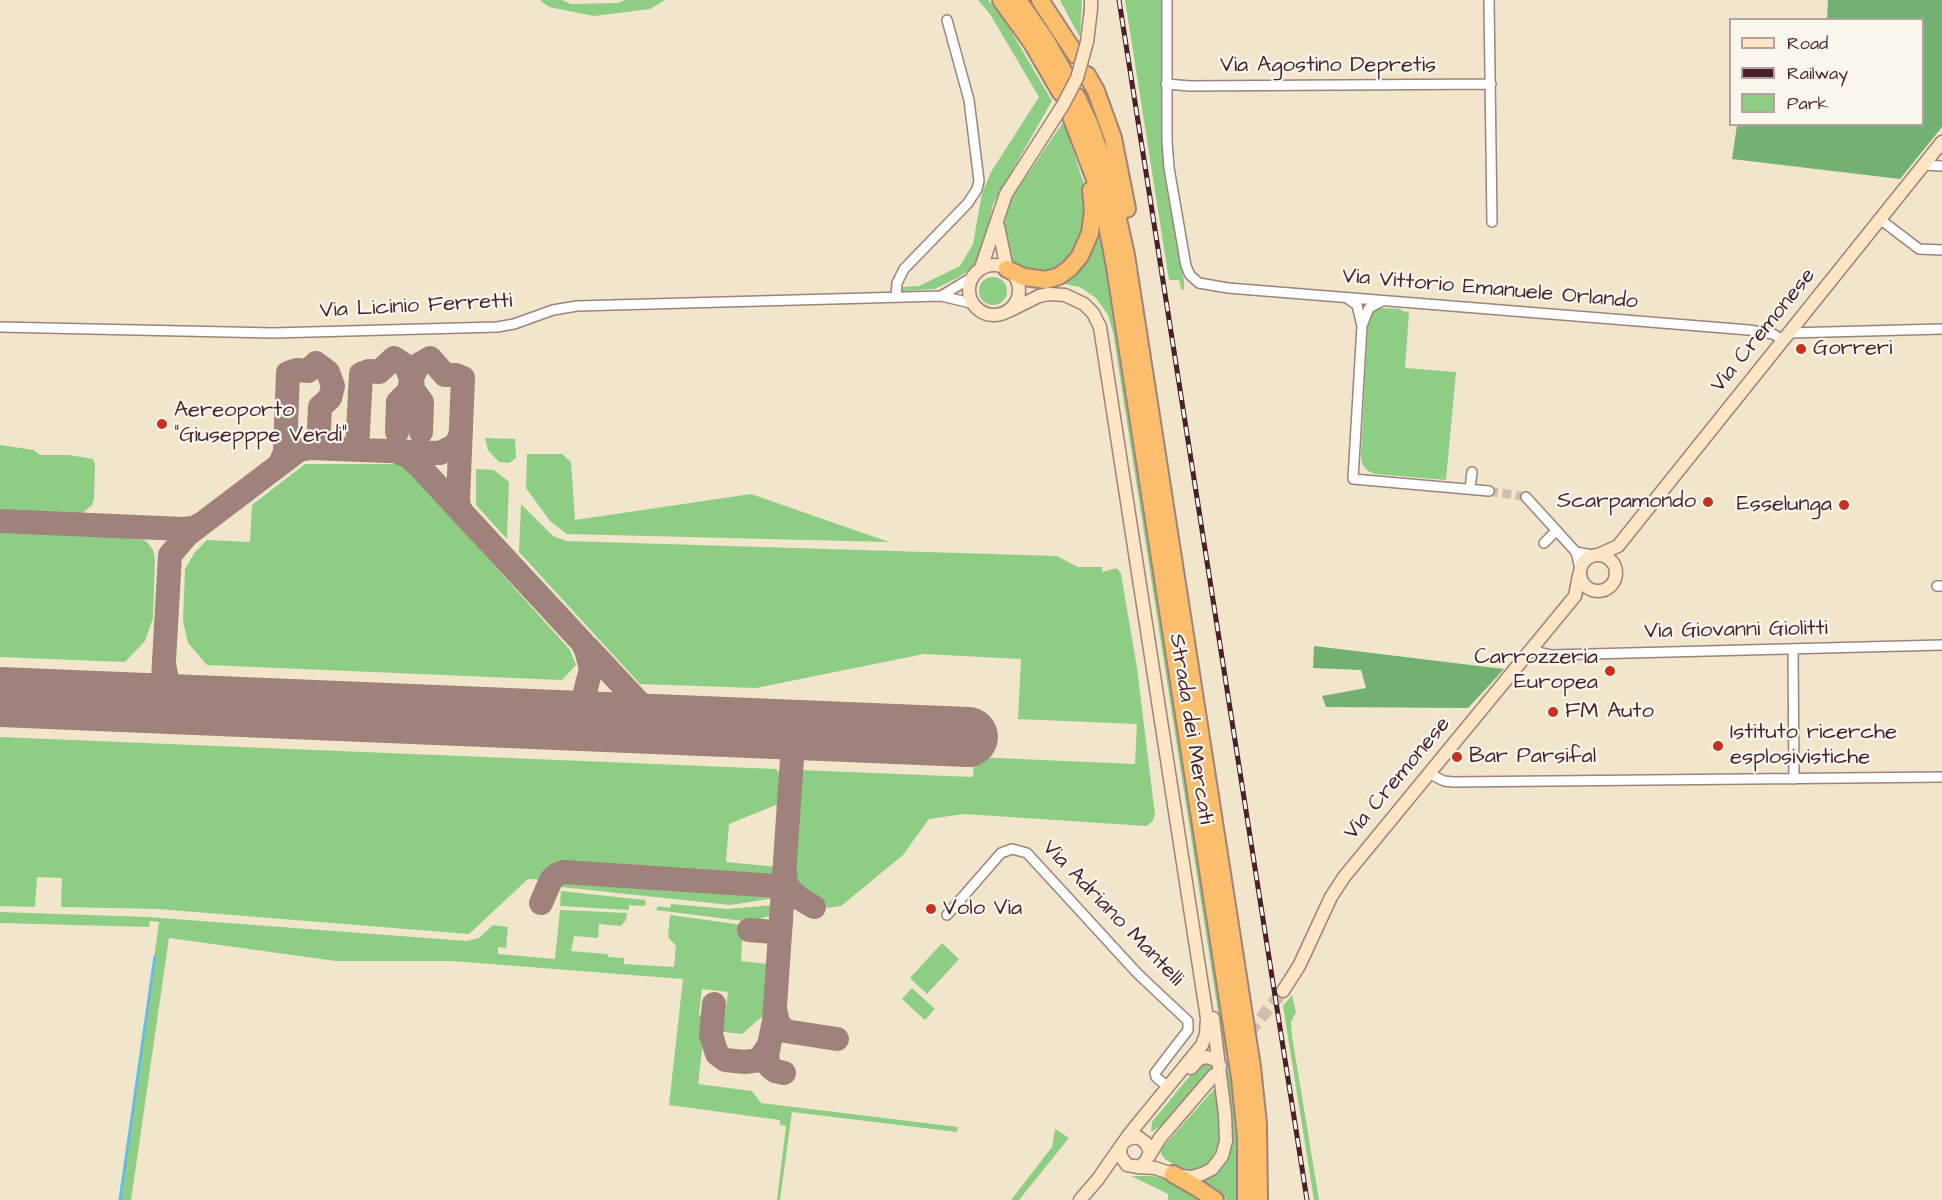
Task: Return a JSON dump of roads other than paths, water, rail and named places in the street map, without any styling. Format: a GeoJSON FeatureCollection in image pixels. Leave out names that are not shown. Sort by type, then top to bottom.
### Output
{"type":"FeatureCollection","features":[{"type":"Feature","properties":{"kind":"highway"},"geometry":{"type":"LineString","coordinates":[[1001,0],[1069,95],[1106,219],[1240,1078],[1246,1138],[1246,1200]]}},
{"type":"Feature","properties":{"kind":"highway"},"geometry":{"type":"LineString","coordinates":[[1018,0],[1040,31],[1069,95],[1100,152],[1125,245],[1252,1066],[1259,1133],[1259,1200]]}},
{"type":"Feature","properties":{"kind":"highway"},"geometry":{"type":"LineString","coordinates":[[1040,0],[1077,50],[1054,0]]}},
{"type":"Feature","properties":{"kind":"highway"},"geometry":{"type":"LineString","coordinates":[[1088,72],[1113,138],[1122,180],[1135,272],[1137,327]]}},
{"type":"Feature","properties":{"kind":"highway"},"geometry":{"type":"LineString","coordinates":[[1010,271],[1033,279],[1053,279],[1074,264],[1088,240],[1092,223],[1092,199],[1069,95]]}},
{"type":"Feature","properties":{"kind":"highway"},"geometry":{"type":"LineString","coordinates":[[1173,1174],[1215,1200]]}},
{"type":"Feature","properties":{"kind":"street"},"geometry":{"type":"LineString","coordinates":[[1166,84],[1167,0]]}},
{"type":"Feature","properties":{"kind":"street"},"geometry":{"type":"LineString","coordinates":[[1489,0],[1492,222]]}},
{"type":"Feature","properties":{"kind":"street"},"geometry":{"type":"LineString","coordinates":[[941,296],[971,278],[981,268],[998,224],[1006,194],[1063,105],[1077,78],[1087,42],[1091,4]]}},
{"type":"Feature","properties":{"kind":"street"},"geometry":{"type":"LineString","coordinates":[[896,297],[897,283],[904,269],[968,203],[979,181],[969,100],[947,20]]}},
{"type":"Feature","properties":{"kind":"street","name":"Via Agostino Depretis"},"geometry":{"type":"LineString","coordinates":[[1166,84],[1187,86],[1491,84]]}},
{"type":"Feature","properties":{"kind":"street","name":"Via Vittorio Emanuele Orlando"},"geometry":{"type":"LineString","coordinates":[[1166,84],[1169,168],[1185,262],[1188,273],[1201,284],[1215,287],[1756,331],[1786,336],[1942,329]]}},
{"type":"Feature","properties":{"kind":"street","name":"Via Cremonese"},"geometry":{"type":"LineString","coordinates":[[1618,546],[1942,142]]}},
{"type":"Feature","properties":{"kind":"street"},"geometry":{"type":"LineString","coordinates":[[1923,165],[1942,166]]}},
{"type":"Feature","properties":{"kind":"street"},"geometry":{"type":"LineString","coordinates":[[1881,220],[1919,249],[1942,250]]}},
{"type":"Feature","properties":{"kind":"street"},"geometry":{"type":"LineString","coordinates":[[998,224],[1010,271],[1017,281],[1018,297],[1009,311]]}},
{"type":"Feature","properties":{"kind":"street","name":"Strada dei Mercati"},"geometry":{"type":"LineString","coordinates":[[981,268],[994,265],[1010,271],[1020,280],[1031,285],[1064,289],[1081,294],[1098,310],[1106,327],[1226,1128],[1223,1153],[1215,1166],[1203,1174],[1189,1177],[1155,1168],[1134,1167]]}},
{"type":"Feature","properties":{"kind":"street"},"geometry":{"type":"LineString","coordinates":[[971,278],[968,295],[971,303]]}},
{"type":"Feature","properties":{"kind":"street","name":"Strada dei Mercati"},"geometry":{"type":"LineString","coordinates":[[971,303],[984,314],[1001,315],[1026,300],[1044,295],[1070,296],[1084,304],[1093,313],[1103,338],[1207,1012],[1207,1030],[1203,1045],[1123,1143]]}},
{"type":"Feature","properties":{"kind":"street","name":"Via Licinio Ferretti"},"geometry":{"type":"LineString","coordinates":[[0,327],[273,333],[493,327],[512,325],[549,311],[574,307],[941,296],[971,303]]}},
{"type":"Feature","properties":{"kind":"street"},"geometry":{"type":"LineString","coordinates":[[1345,297],[1357,305],[1362,328],[1353,479],[1490,491]]}},
{"type":"Feature","properties":{"kind":"street"},"geometry":{"type":"LineString","coordinates":[[1362,328],[1369,308],[1379,301],[1386,301]]}},
{"type":"Feature","properties":{"kind":"street"},"geometry":{"type":"LineString","coordinates":[[1470,489],[1472,472]]}},
{"type":"Feature","properties":{"kind":"street"},"geometry":{"type":"LineString","coordinates":[[1526,497],[1576,552],[1581,581],[1589,590],[1600,592]]}},
{"type":"Feature","properties":{"kind":"street"},"geometry":{"type":"LineString","coordinates":[[1544,543],[1556,531]]}},
{"type":"Feature","properties":{"kind":"street"},"geometry":{"type":"LineString","coordinates":[[1618,546],[1614,582],[1606,590],[1582,598],[1566,607],[1575,596],[1580,572],[1587,558],[1618,546]]}},
{"type":"Feature","properties":{"kind":"street"},"geometry":{"type":"LineString","coordinates":[[1576,552],[1610,559],[1616,569]]}},
{"type":"Feature","properties":{"kind":"street","name":"Via Cremonese"},"geometry":{"type":"LineString","coordinates":[[1283,992],[1299,966],[1339,883],[1566,607]]}},
{"type":"Feature","properties":{"kind":"street","name":"Via Giovanni Giolitti"},"geometry":{"type":"LineString","coordinates":[[1533,648],[1548,655],[1942,645]]}},
{"type":"Feature","properties":{"kind":"street"},"geometry":{"type":"LineString","coordinates":[[1794,649],[1794,779]]}},
{"type":"Feature","properties":{"kind":"street"},"geometry":{"type":"LineString","coordinates":[[1430,774],[1444,781],[1453,782],[1942,777]]}},
{"type":"Feature","properties":{"kind":"street","name":"Via Adriano Mantelli"},"geometry":{"type":"LineString","coordinates":[[947,915],[1001,853],[1012,849],[1027,853],[1138,974],[1188,1021],[1187,1032],[1155,1073],[1156,1077],[1168,1088]]}},
{"type":"Feature","properties":{"kind":"street"},"geometry":{"type":"LineString","coordinates":[[1098,1179],[1114,1168],[1142,1166],[1158,1140],[1217,1071],[1219,1062],[1207,1057],[1199,1059],[1175,1086],[1156,1102]]}},
{"type":"Feature","properties":{"kind":"street"},"geometry":{"type":"LineString","coordinates":[[1080,1200],[1123,1143],[1131,1137],[1152,1136],[1173,1123]]}},
{"type":"Feature","properties":{"kind":"street"},"geometry":{"type":"LineString","coordinates":[[1138,1137],[1148,1145],[1148,1159]]}},
{"type":"Feature","properties":{"kind":"street"},"geometry":{"type":"LineString","coordinates":[[1123,1143],[1121,1158],[1124,1163],[1134,1167]]}},
{"type":"Feature","properties":{"kind":"waterway"},"geometry":{"type":"LineString","coordinates":[[120,1200],[155,956]]}},
{"type":"Feature","properties":{"kind":"tunnel"},"geometry":{"type":"LineString","coordinates":[[1489,491],[1526,497]]}},
{"type":"Feature","properties":{"kind":"tunnel"},"geometry":{"type":"LineString","coordinates":[[1215,1074],[1283,991]]}},
{"type":"Feature","properties":{"kind":"railway"},"geometry":{"type":"LineString","coordinates":[[1119,0],[1307,1200]]}},
{"type":"Feature","properties":{"kind":"place","name":"Gorreri"},"geometry":{"type":"Point","coordinates":[1801,349]}},
{"type":"Feature","properties":{"kind":"place","name":"Aereoporto \"Giusepppe Verdi\""},"geometry":{"type":"Point","coordinates":[162,424]}},
{"type":"Feature","properties":{"kind":"place","name":"Scarpamondo"},"geometry":{"type":"Point","coordinates":[1708,502]}},
{"type":"Feature","properties":{"kind":"place","name":"Esselunga"},"geometry":{"type":"Point","coordinates":[1844,505]}},
{"type":"Feature","properties":{"kind":"place","name":"Carrozzeria Europea"},"geometry":{"type":"Point","coordinates":[1610,671]}},
{"type":"Feature","properties":{"kind":"place","name":"FM Auto"},"geometry":{"type":"Point","coordinates":[1553,712]}},
{"type":"Feature","properties":{"kind":"place","name":"Istituto ricerche esplosivistiche"},"geometry":{"type":"Point","coordinates":[1718,746]}},
{"type":"Feature","properties":{"kind":"place","name":"Bar Parsifal"},"geometry":{"type":"Point","coordinates":[1457,757]}},
{"type":"Feature","properties":{"kind":"place","name":"Volo Via"},"geometry":{"type":"Point","coordinates":[931,909]}}]}
